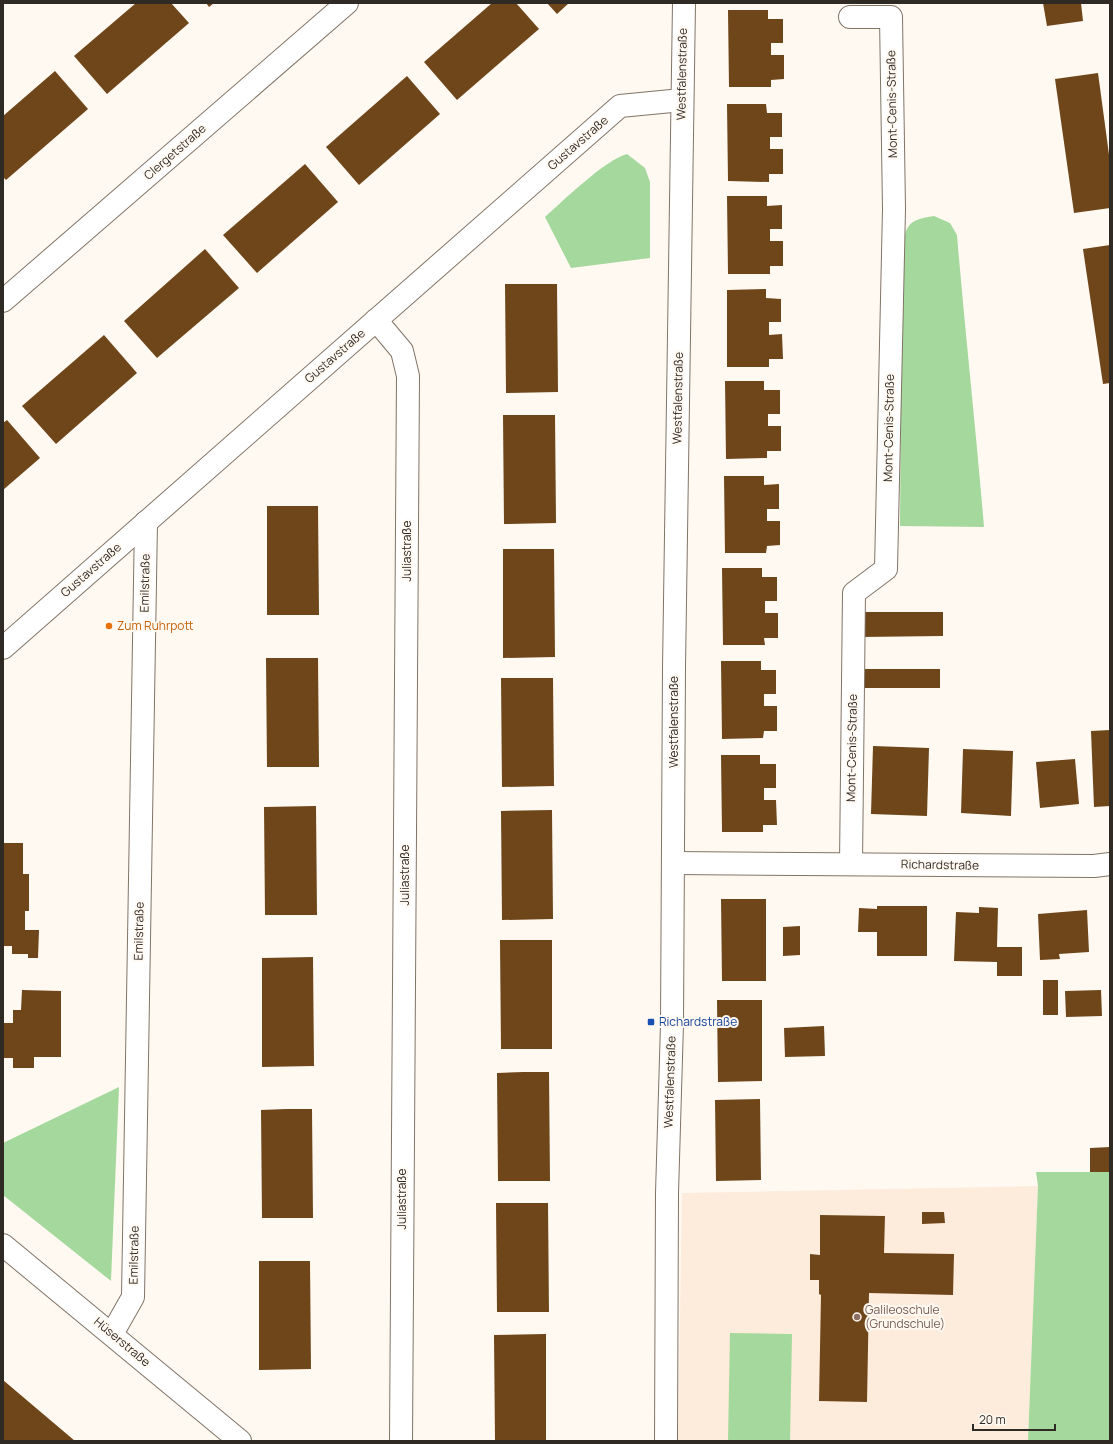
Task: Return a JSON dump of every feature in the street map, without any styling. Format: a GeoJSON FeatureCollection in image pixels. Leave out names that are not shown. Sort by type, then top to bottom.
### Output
{"type":"FeatureCollection","features":[{"type":"Feature","properties":{"kind":"street","name":"Clergetstraße"},"geometry":{"type":"LineString","coordinates":[[3,302],[347,3]]}},
{"type":"Feature","properties":{"kind":"street","name":"Westfalenstraße"},"geometry":{"type":"LineString","coordinates":[[666,1441],[667,1199],[673,863],[674,668],[684,3]]}},
{"type":"Feature","properties":{"kind":"street","name":"Mont-Cenis-Straße"},"geometry":{"type":"LineString","coordinates":[[850,18],[891,17],[894,209],[886,569],[854,593],[851,864]]}},
{"type":"Feature","properties":{"kind":"street","name":"Gustavstraße"},"geometry":{"type":"LineString","coordinates":[[3,648],[620,106],[682,100]]}},
{"type":"Feature","properties":{"kind":"street","name":"Juliastraße"},"geometry":{"type":"LineString","coordinates":[[376,320],[402,351],[408,376],[401,1441]]}},
{"type":"Feature","properties":{"kind":"street","name":"Emilstraße"},"geometry":{"type":"LineString","coordinates":[[112,1334],[133,1297],[146,522]]}},
{"type":"Feature","properties":{"kind":"street","name":"Richardstraße"},"geometry":{"type":"LineString","coordinates":[[673,863],[1094,866],[1110,864]]}},
{"type":"Feature","properties":{"kind":"street","name":"Hüserstraße"},"geometry":{"type":"LineString","coordinates":[[3,1245],[240,1441]]}},
{"type":"Feature","properties":{"kind":"shaded area","name":"Galileoschule (Grundschule)"},"geometry":{"type":"Polygon","coordinates":[[[1038,1186],[1028,1441],[678,1441],[682,1193],[1038,1186]]]}},
{"type":"Feature","properties":{"kind":"green space"},"geometry":{"type":"Polygon","coordinates":[[[627,154],[645,168],[650,182],[650,258],[571,268],[545,217],[596,172],[627,154]]]}},
{"type":"Feature","properties":{"kind":"green space"},"geometry":{"type":"Polygon","coordinates":[[[934,216],[950,223],[957,235],[984,527],[900,526],[902,251],[905,235],[909,225],[918,220],[934,216]]]}},
{"type":"Feature","properties":{"kind":"green space"},"geometry":{"type":"Polygon","coordinates":[[[119,1087],[111,1281],[3,1195],[3,1143],[119,1087]]]}},
{"type":"Feature","properties":{"kind":"green space"},"geometry":{"type":"Polygon","coordinates":[[[1036,1172],[1110,1172],[1110,1441],[1028,1441],[1038,1186],[1036,1172]]]}},
{"type":"Feature","properties":{"kind":"green space"},"geometry":{"type":"Polygon","coordinates":[[[730,1333],[792,1334],[790,1441],[728,1441],[730,1333]]]}},
{"type":"Feature","properties":{"kind":"building"},"geometry":{"type":"Polygon","coordinates":[[[136,3],[171,3],[189,23],[107,94],[74,56],[136,3]]]}},
{"type":"Feature","properties":{"kind":"building"},"geometry":{"type":"Polygon","coordinates":[[[206,3],[214,3],[209,7],[206,3]]]}},
{"type":"Feature","properties":{"kind":"building"},"geometry":{"type":"Polygon","coordinates":[[[492,3],[516,3],[539,29],[457,100],[424,62],[492,3]]]}},
{"type":"Feature","properties":{"kind":"building"},"geometry":{"type":"Polygon","coordinates":[[[547,3],[569,3],[557,14],[547,3]]]}},
{"type":"Feature","properties":{"kind":"building"},"geometry":{"type":"Polygon","coordinates":[[[1043,3],[1081,3],[1083,21],[1047,26],[1043,3]]]}},
{"type":"Feature","properties":{"kind":"building"},"geometry":{"type":"Polygon","coordinates":[[[728,10],[768,10],[768,19],[783,19],[783,43],[771,43],[771,55],[784,55],[784,79],[771,80],[771,87],[729,87],[728,10]]]}},
{"type":"Feature","properties":{"kind":"building"},"geometry":{"type":"Polygon","coordinates":[[[55,71],[88,109],[6,180],[3,177],[3,116],[55,71]]]}},
{"type":"Feature","properties":{"kind":"building"},"geometry":{"type":"Polygon","coordinates":[[[1098,73],[1110,162],[1110,208],[1074,213],[1055,79],[1098,73]]]}},
{"type":"Feature","properties":{"kind":"building"},"geometry":{"type":"Polygon","coordinates":[[[407,76],[440,114],[359,185],[326,147],[407,76]]]}},
{"type":"Feature","properties":{"kind":"building"},"geometry":{"type":"Polygon","coordinates":[[[727,104],[766,104],[767,113],[782,113],[782,137],[770,137],[770,149],[783,149],[783,174],[769,174],[769,182],[728,181],[727,104]]]}},
{"type":"Feature","properties":{"kind":"building"},"geometry":{"type":"Polygon","coordinates":[[[305,164],[338,202],[257,273],[223,235],[305,164]]]}},
{"type":"Feature","properties":{"kind":"building"},"geometry":{"type":"Polygon","coordinates":[[[727,196],[767,196],[767,206],[782,205],[782,229],[770,229],[770,241],[783,241],[783,266],[770,266],[770,274],[728,274],[727,196]]]}},
{"type":"Feature","properties":{"kind":"building"},"geometry":{"type":"Polygon","coordinates":[[[1110,245],[1110,383],[1103,384],[1083,249],[1110,245]]]}},
{"type":"Feature","properties":{"kind":"building"},"geometry":{"type":"Polygon","coordinates":[[[205,249],[239,288],[157,358],[124,321],[205,249]]]}},
{"type":"Feature","properties":{"kind":"building"},"geometry":{"type":"Polygon","coordinates":[[[505,284],[557,284],[558,392],[506,393],[505,284]]]}},
{"type":"Feature","properties":{"kind":"building"},"geometry":{"type":"Polygon","coordinates":[[[766,289],[766,298],[781,299],[781,322],[769,322],[769,335],[782,334],[783,359],[769,359],[769,367],[727,367],[727,290],[766,289]]]}},
{"type":"Feature","properties":{"kind":"building"},"geometry":{"type":"Polygon","coordinates":[[[104,335],[137,373],[56,444],[22,406],[104,335]]]}},
{"type":"Feature","properties":{"kind":"building"},"geometry":{"type":"Polygon","coordinates":[[[725,381],[764,381],[764,390],[780,390],[780,414],[768,414],[768,426],[781,426],[781,451],[767,451],[767,458],[726,459],[725,381]]]}},
{"type":"Feature","properties":{"kind":"building"},"geometry":{"type":"Polygon","coordinates":[[[503,415],[555,415],[556,523],[504,524],[503,415]]]}},
{"type":"Feature","properties":{"kind":"building"},"geometry":{"type":"Polygon","coordinates":[[[7,420],[40,458],[3,490],[3,423],[7,420]]]}},
{"type":"Feature","properties":{"kind":"building"},"geometry":{"type":"Polygon","coordinates":[[[724,476],[764,476],[764,485],[779,484],[779,509],[767,509],[767,521],[780,521],[780,545],[767,546],[766,553],[725,553],[724,476]]]}},
{"type":"Feature","properties":{"kind":"building"},"geometry":{"type":"Polygon","coordinates":[[[267,506],[318,506],[319,615],[267,615],[267,506]]]}},
{"type":"Feature","properties":{"kind":"building"},"geometry":{"type":"Polygon","coordinates":[[[503,549],[554,549],[555,657],[503,658],[503,549]]]}},
{"type":"Feature","properties":{"kind":"building"},"geometry":{"type":"Polygon","coordinates":[[[722,568],[762,568],[762,577],[777,577],[777,601],[765,601],[765,613],[778,613],[778,638],[764,638],[765,645],[723,645],[722,568]]]}},
{"type":"Feature","properties":{"kind":"building"},"geometry":{"type":"Polygon","coordinates":[[[859,612],[943,612],[943,636],[860,637],[859,612]]]}},
{"type":"Feature","properties":{"kind":"building"},"geometry":{"type":"Polygon","coordinates":[[[266,658],[318,658],[319,767],[267,767],[266,658]]]}},
{"type":"Feature","properties":{"kind":"building"},"geometry":{"type":"Polygon","coordinates":[[[721,661],[761,661],[761,670],[776,670],[776,694],[764,694],[764,706],[777,706],[777,731],[764,731],[763,738],[722,739],[721,661]]]}},
{"type":"Feature","properties":{"kind":"building"},"geometry":{"type":"Polygon","coordinates":[[[860,669],[940,669],[940,688],[860,688],[860,669]]]}},
{"type":"Feature","properties":{"kind":"building"},"geometry":{"type":"Polygon","coordinates":[[[501,678],[553,678],[554,786],[502,787],[501,678]]]}},
{"type":"Feature","properties":{"kind":"building"},"geometry":{"type":"Polygon","coordinates":[[[1110,730],[1110,806],[1094,807],[1091,731],[1110,730]]]}},
{"type":"Feature","properties":{"kind":"building"},"geometry":{"type":"Polygon","coordinates":[[[873,746],[929,748],[927,816],[871,814],[873,746]]]}},
{"type":"Feature","properties":{"kind":"building"},"geometry":{"type":"Polygon","coordinates":[[[963,749],[1013,751],[1011,816],[961,813],[963,749]]]}},
{"type":"Feature","properties":{"kind":"building"},"geometry":{"type":"Polygon","coordinates":[[[721,755],[760,755],[760,764],[776,764],[776,788],[764,788],[764,800],[776,800],[777,825],[763,825],[763,832],[722,832],[721,755]]]}},
{"type":"Feature","properties":{"kind":"building"},"geometry":{"type":"Polygon","coordinates":[[[1075,759],[1079,804],[1040,808],[1036,762],[1075,759]]]}},
{"type":"Feature","properties":{"kind":"building"},"geometry":{"type":"Polygon","coordinates":[[[316,806],[317,915],[265,915],[264,807],[316,806]]]}},
{"type":"Feature","properties":{"kind":"building"},"geometry":{"type":"Polygon","coordinates":[[[552,810],[553,919],[502,920],[501,811],[552,810]]]}},
{"type":"Feature","properties":{"kind":"building"},"geometry":{"type":"Polygon","coordinates":[[[3,843],[23,843],[23,874],[29,874],[29,911],[25,911],[25,930],[39,930],[38,958],[28,958],[28,954],[12,954],[12,946],[3,946],[3,843]]]}},
{"type":"Feature","properties":{"kind":"building"},"geometry":{"type":"Polygon","coordinates":[[[721,899],[766,899],[766,981],[722,981],[721,899]]]}},
{"type":"Feature","properties":{"kind":"building"},"geometry":{"type":"Polygon","coordinates":[[[877,906],[927,906],[927,956],[877,956],[877,932],[858,932],[859,908],[877,909],[877,906]]]}},
{"type":"Feature","properties":{"kind":"building"},"geometry":{"type":"Polygon","coordinates":[[[979,907],[998,908],[997,947],[1022,947],[1022,976],[997,976],[997,962],[954,961],[956,912],[979,913],[979,907]]]}},
{"type":"Feature","properties":{"kind":"building"},"geometry":{"type":"Polygon","coordinates":[[[1087,910],[1089,952],[1059,954],[1060,959],[1040,960],[1038,914],[1087,910]]]}},
{"type":"Feature","properties":{"kind":"building"},"geometry":{"type":"Polygon","coordinates":[[[800,926],[800,955],[783,956],[783,927],[800,926]]]}},
{"type":"Feature","properties":{"kind":"building"},"geometry":{"type":"Polygon","coordinates":[[[500,940],[552,940],[552,1049],[501,1049],[500,940]]]}},
{"type":"Feature","properties":{"kind":"building"},"geometry":{"type":"Polygon","coordinates":[[[313,957],[314,1066],[262,1067],[262,958],[313,957]]]}},
{"type":"Feature","properties":{"kind":"building"},"geometry":{"type":"Polygon","coordinates":[[[1043,980],[1058,980],[1058,1015],[1043,1015],[1043,980]]]}},
{"type":"Feature","properties":{"kind":"building"},"geometry":{"type":"Polygon","coordinates":[[[22,990],[61,991],[61,1057],[34,1057],[34,1068],[13,1068],[13,1058],[3,1058],[3,1023],[13,1023],[13,1010],[21,1010],[22,990]]]}},
{"type":"Feature","properties":{"kind":"building"},"geometry":{"type":"Polygon","coordinates":[[[1101,990],[1102,1016],[1066,1017],[1065,991],[1101,990]]]}},
{"type":"Feature","properties":{"kind":"building"},"geometry":{"type":"Polygon","coordinates":[[[717,1000],[762,1000],[762,1081],[718,1082],[717,1000]]]}},
{"type":"Feature","properties":{"kind":"building"},"geometry":{"type":"Polygon","coordinates":[[[824,1026],[825,1056],[785,1057],[784,1028],[824,1026]]]}},
{"type":"Feature","properties":{"kind":"building"},"geometry":{"type":"Polygon","coordinates":[[[549,1072],[550,1181],[498,1181],[497,1073],[549,1072]]]}},
{"type":"Feature","properties":{"kind":"building"},"geometry":{"type":"Polygon","coordinates":[[[760,1099],[761,1180],[716,1181],[715,1100],[760,1099]]]}},
{"type":"Feature","properties":{"kind":"building"},"geometry":{"type":"Polygon","coordinates":[[[312,1109],[313,1218],[262,1218],[261,1110],[312,1109]]]}},
{"type":"Feature","properties":{"kind":"building"},"geometry":{"type":"Polygon","coordinates":[[[1110,1147],[1110,1172],[1090,1172],[1090,1148],[1110,1147]]]}},
{"type":"Feature","properties":{"kind":"building"},"geometry":{"type":"Polygon","coordinates":[[[496,1203],[548,1203],[549,1312],[497,1312],[496,1203]]]}},
{"type":"Feature","properties":{"kind":"building"},"geometry":{"type":"Polygon","coordinates":[[[922,1212],[944,1212],[945,1223],[922,1224],[922,1212]]]}},
{"type":"Feature","properties":{"kind":"building"},"geometry":{"type":"Polygon","coordinates":[[[820,1215],[885,1216],[884,1253],[954,1254],[953,1295],[869,1293],[867,1402],[819,1401],[821,1295],[819,1294],[819,1280],[810,1280],[810,1254],[820,1255],[820,1215]]]}},
{"type":"Feature","properties":{"kind":"building"},"geometry":{"type":"Polygon","coordinates":[[[259,1261],[310,1261],[311,1369],[259,1370],[259,1261]]]}},
{"type":"Feature","properties":{"kind":"building"},"geometry":{"type":"Polygon","coordinates":[[[546,1334],[546,1441],[495,1441],[494,1335],[546,1334]]]}},
{"type":"Feature","properties":{"kind":"building"},"geometry":{"type":"Polygon","coordinates":[[[3,1380],[36,1408],[75,1441],[3,1441],[3,1380]]]}},
{"type":"Feature","properties":{"kind":"place","name":"Zum Ruhrpott"},"geometry":{"type":"Point","coordinates":[109,626]}},
{"type":"Feature","properties":{"kind":"place","name":"Richardstraße"},"geometry":{"type":"Point","coordinates":[651,1022]}},
{"type":"Feature","properties":{"kind":"place","name":"Galileoschule (Grundschule)"},"geometry":{"type":"Point","coordinates":[857,1317]}}]}
